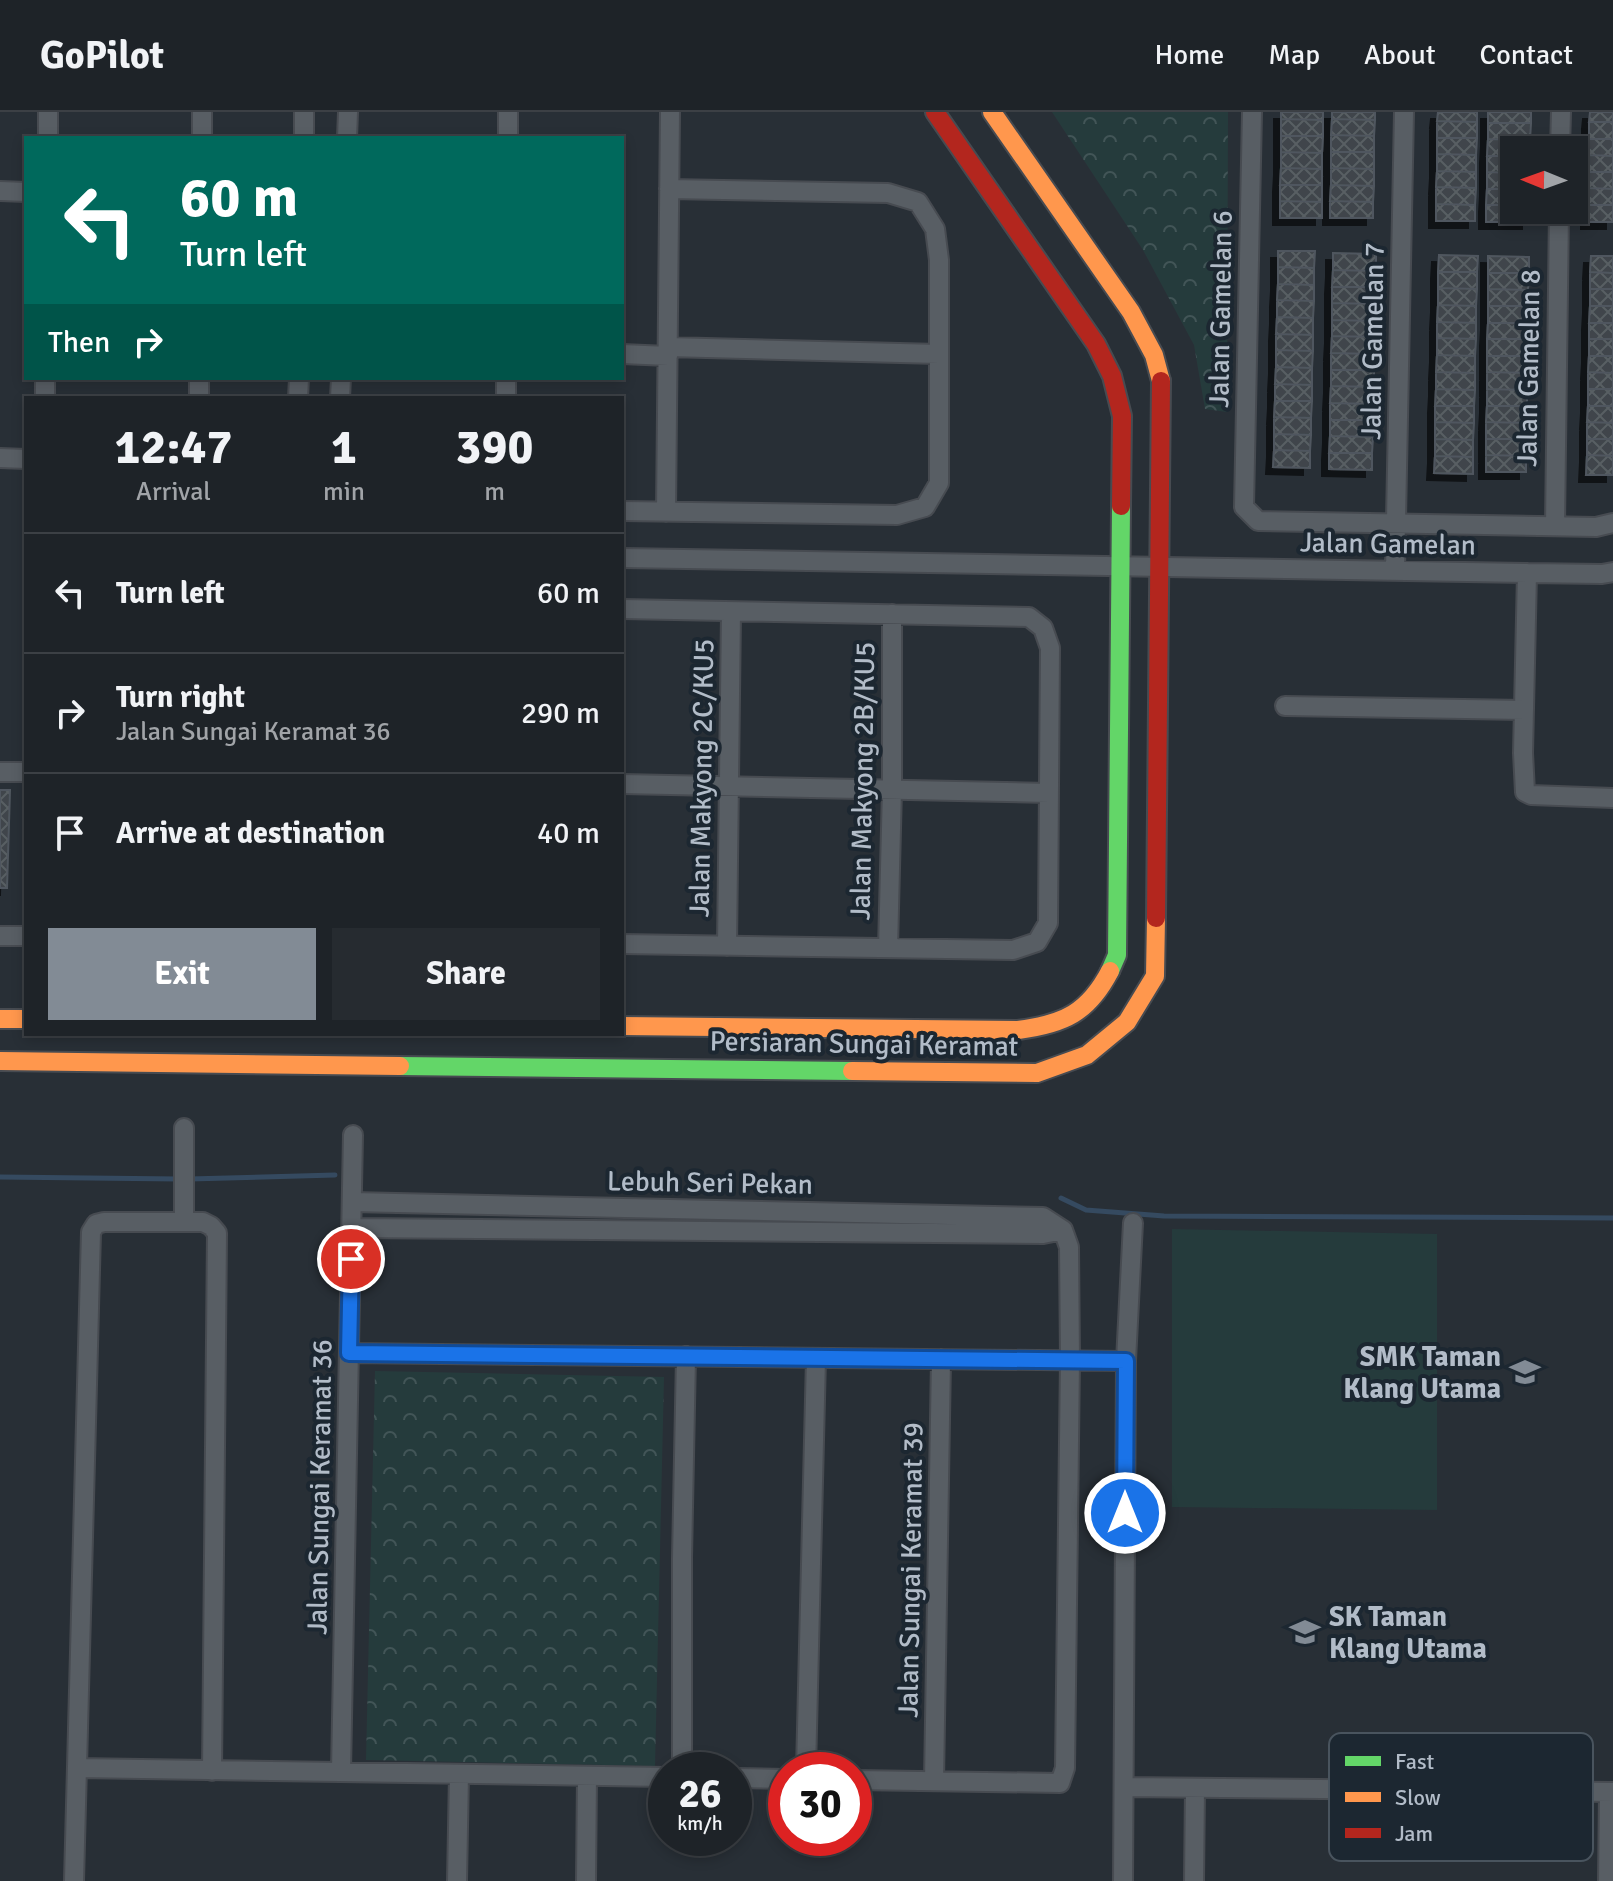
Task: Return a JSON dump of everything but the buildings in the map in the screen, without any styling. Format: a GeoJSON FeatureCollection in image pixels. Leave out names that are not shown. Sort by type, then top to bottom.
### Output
{"type":"FeatureCollection","features":[{"type":"Feature","properties":{"kind":"street"},"geometry":{"type":"LineString","coordinates":[[48,112],[48,136]]}},
{"type":"Feature","properties":{"kind":"street"},"geometry":{"type":"LineString","coordinates":[[202,112],[202,136]]}},
{"type":"Feature","properties":{"kind":"street"},"geometry":{"type":"LineString","coordinates":[[304,112],[304,136]]}},
{"type":"Feature","properties":{"kind":"street"},"geometry":{"type":"LineString","coordinates":[[347,136],[348,112]]}},
{"type":"Feature","properties":{"kind":"street"},"geometry":{"type":"LineString","coordinates":[[508,112],[508,136]]}},
{"type":"Feature","properties":{"kind":"street"},"geometry":{"type":"LineString","coordinates":[[666,512],[670,112]]}},
{"type":"Feature","properties":{"kind":"street","name":"Persiaran Sungai Keramat"},"geometry":{"type":"LineString","coordinates":[[624,1026],[1018,1030],[1049,1027],[1079,1013],[1105,984],[1117,955],[1122,416],[1112,376],[1096,344],[935,112]]}},
{"type":"Feature","properties":{"kind":"street","name":"Persiaran Sungai Keramat"},"geometry":{"type":"LineString","coordinates":[[0,1061],[1037,1073],[1087,1055],[1127,1022],[1155,976],[1163,387],[1154,355],[1131,312],[992,112]]}},
{"type":"Feature","properties":{"kind":"street","name":"Jalan Gamelan 6"},"geometry":{"type":"LineString","coordinates":[[1252,112],[1244,507],[1258,521],[1396,523]]}},
{"type":"Feature","properties":{"kind":"street","name":"Jalan Gamelan 7"},"geometry":{"type":"LineString","coordinates":[[1395,571],[1404,112]]}},
{"type":"Feature","properties":{"kind":"street"},"geometry":{"type":"LineString","coordinates":[[1560,136],[1561,112]]}},
{"type":"Feature","properties":{"kind":"street"},"geometry":{"type":"LineString","coordinates":[[624,511],[897,515],[925,507],[939,483],[939,260],[935,229],[918,202],[888,193],[669,189]]}},
{"type":"Feature","properties":{"kind":"street"},"geometry":{"type":"LineString","coordinates":[[0,191],[24,192]]}},
{"type":"Feature","properties":{"kind":"street","name":"Jalan Gamelan 8"},"geometry":{"type":"LineString","coordinates":[[1555,526],[1559,224]]}},
{"type":"Feature","properties":{"kind":"street"},"geometry":{"type":"LineString","coordinates":[[624,354],[668,351],[939,354]]}},
{"type":"Feature","properties":{"kind":"street"},"geometry":{"type":"LineString","coordinates":[[0,458],[24,459]]}},
{"type":"Feature","properties":{"kind":"street"},"geometry":{"type":"LineString","coordinates":[[1396,523],[1596,527],[1613,523]]}},
{"type":"Feature","properties":{"kind":"street","name":"Jalan Gamelan"},"geometry":{"type":"LineString","coordinates":[[624,558],[1613,572]]}},
{"type":"Feature","properties":{"kind":"street"},"geometry":{"type":"LineString","coordinates":[[1527,573],[1525,792],[1531,795],[1613,798]]}},
{"type":"Feature","properties":{"kind":"street"},"geometry":{"type":"LineString","coordinates":[[624,609],[1029,617],[1043,628],[1050,648],[1048,923],[1037,942],[1013,950],[624,944]]}},
{"type":"Feature","properties":{"kind":"street","name":"Jalan Makyong 2C/KU5"},"geometry":{"type":"LineString","coordinates":[[727,946],[731,612]]}},
{"type":"Feature","properties":{"kind":"street","name":"Jalan Makyong 2B/KU5"},"geometry":{"type":"LineString","coordinates":[[888,948],[892,614]]}},
{"type":"Feature","properties":{"kind":"street"},"geometry":{"type":"LineString","coordinates":[[1285,706],[1524,710]]}},
{"type":"Feature","properties":{"kind":"street"},"geometry":{"type":"LineString","coordinates":[[0,772],[24,772]]}},
{"type":"Feature","properties":{"kind":"street"},"geometry":{"type":"LineString","coordinates":[[624,784],[1049,793]]}},
{"type":"Feature","properties":{"kind":"street"},"geometry":{"type":"LineString","coordinates":[[0,936],[24,936]]}},
{"type":"Feature","properties":{"kind":"street"},"geometry":{"type":"LineString","coordinates":[[0,1019],[24,1019]]}},
{"type":"Feature","properties":{"kind":"street"},"geometry":{"type":"LineString","coordinates":[[184,1128],[184,1222]]}},
{"type":"Feature","properties":{"kind":"street","name":"Jalan Sungai Keramat 36"},"geometry":{"type":"LineString","coordinates":[[341,1772],[353,1135]]}},
{"type":"Feature","properties":{"kind":"street","name":"Lebuh Seri Pekan"},"geometry":{"type":"LineString","coordinates":[[352,1202],[1043,1217],[1063,1230]]}},
{"type":"Feature","properties":{"kind":"street"},"geometry":{"type":"LineString","coordinates":[[74,1881],[91,1232],[96,1224],[104,1222],[203,1222],[217,1233],[212,1771]]}},
{"type":"Feature","properties":{"kind":"street"},"geometry":{"type":"LineString","coordinates":[[1123,1881],[1126,1361],[1133,1223]]}},
{"type":"Feature","properties":{"kind":"street"},"geometry":{"type":"LineString","coordinates":[[352,1228],[842,1234],[1043,1234],[1063,1230],[1069,1247],[1070,1360],[1063,1776],[1060,1783],[872,1780]]}},
{"type":"Feature","properties":{"kind":"street"},"geometry":{"type":"LineString","coordinates":[[349,1353],[1126,1361]]}},
{"type":"Feature","properties":{"kind":"street"},"geometry":{"type":"LineString","coordinates":[[682,1752],[686,1356]]}},
{"type":"Feature","properties":{"kind":"street"},"geometry":{"type":"LineString","coordinates":[[806,1752],[816,1358]]}},
{"type":"Feature","properties":{"kind":"street","name":"Jalan Sungai Keramat 39"},"geometry":{"type":"LineString","coordinates":[[934,1781],[941,1359]]}},
{"type":"Feature","properties":{"kind":"street"},"geometry":{"type":"LineString","coordinates":[[77,1768],[648,1777]]}},
{"type":"Feature","properties":{"kind":"street"},"geometry":{"type":"LineString","coordinates":[[457,1881],[459,1774]]}},
{"type":"Feature","properties":{"kind":"street"},"geometry":{"type":"LineString","coordinates":[[586,1881],[587,1776]]}},
{"type":"Feature","properties":{"kind":"street"},"geometry":{"type":"LineString","coordinates":[[1124,1787],[1329,1789]]}},
{"type":"Feature","properties":{"kind":"street"},"geometry":{"type":"LineString","coordinates":[[1194,1881],[1195,1788]]}},
{"type":"Feature","properties":{"kind":"street"},"geometry":{"type":"LineString","coordinates":[[1608,1881],[1611,1792]]}},
{"type":"Feature","properties":{"kind":"green space"},"geometry":{"type":"Polygon","coordinates":[[[1052,112],[1228,112],[1227,412],[1205,409],[1194,345],[1143,250],[1052,112]]]}},
{"type":"Feature","properties":{"kind":"green space"},"geometry":{"type":"Polygon","coordinates":[[[1172,1229],[1437,1234],[1437,1510],[1172,1507],[1172,1229]]]}},
{"type":"Feature","properties":{"kind":"green space"},"geometry":{"type":"Polygon","coordinates":[[[375,1371],[664,1377],[655,1752],[648,1752],[648,1766],[366,1760],[375,1371]]]}},
{"type":"Feature","properties":{"kind":"waterway"},"geometry":{"type":"LineString","coordinates":[[189,1179],[335,1175]]}},
{"type":"Feature","properties":{"kind":"waterway"},"geometry":{"type":"LineString","coordinates":[[0,1177],[179,1179]]}},
{"type":"Feature","properties":{"kind":"waterway"},"geometry":{"type":"LineString","coordinates":[[1061,1198],[1086,1210],[1164,1216],[1613,1218]]}},
{"type":"Feature","properties":{"kind":"traffic: fast"},"geometry":{"type":"LineString","coordinates":[[1110,971],[1117,955],[1121,506]]}},
{"type":"Feature","properties":{"kind":"traffic: fast"},"geometry":{"type":"LineString","coordinates":[[400,1066],[852,1071]]}},
{"type":"Feature","properties":{"kind":"traffic: slow"},"geometry":{"type":"LineString","coordinates":[[992,112],[1131,312],[1154,355],[1161,381]]}},
{"type":"Feature","properties":{"kind":"traffic: slow"},"geometry":{"type":"LineString","coordinates":[[852,1071],[1037,1073],[1087,1055],[1127,1022],[1155,976],[1156,918]]}},
{"type":"Feature","properties":{"kind":"traffic: slow"},"geometry":{"type":"LineString","coordinates":[[624,1026],[1018,1030],[1049,1024],[1073,1014],[1093,997],[1110,971]]}},
{"type":"Feature","properties":{"kind":"traffic: slow"},"geometry":{"type":"LineString","coordinates":[[0,1019],[24,1019]]}},
{"type":"Feature","properties":{"kind":"traffic: slow"},"geometry":{"type":"LineString","coordinates":[[0,1061],[400,1066]]}},
{"type":"Feature","properties":{"kind":"traffic: jam"},"geometry":{"type":"LineString","coordinates":[[935,112],[1096,344],[1112,376],[1122,416],[1121,506]]}},
{"type":"Feature","properties":{"kind":"traffic: jam"},"geometry":{"type":"LineString","coordinates":[[1156,918],[1161,381]]}},
{"type":"Feature","properties":{"kind":"place","name":"SMK Taman Klang Utama"},"geometry":{"type":"Point","coordinates":[1525,1372]}},
{"type":"Feature","properties":{"kind":"place","name":"SK Taman Klang Utama"},"geometry":{"type":"Point","coordinates":[1305,1632]}},
{"type":"Feature","properties":{"kind":"route"},"geometry":{"type":"LineString","coordinates":[[351,1259],[349,1353],[1126,1361],[1125,1513]]}}]}
